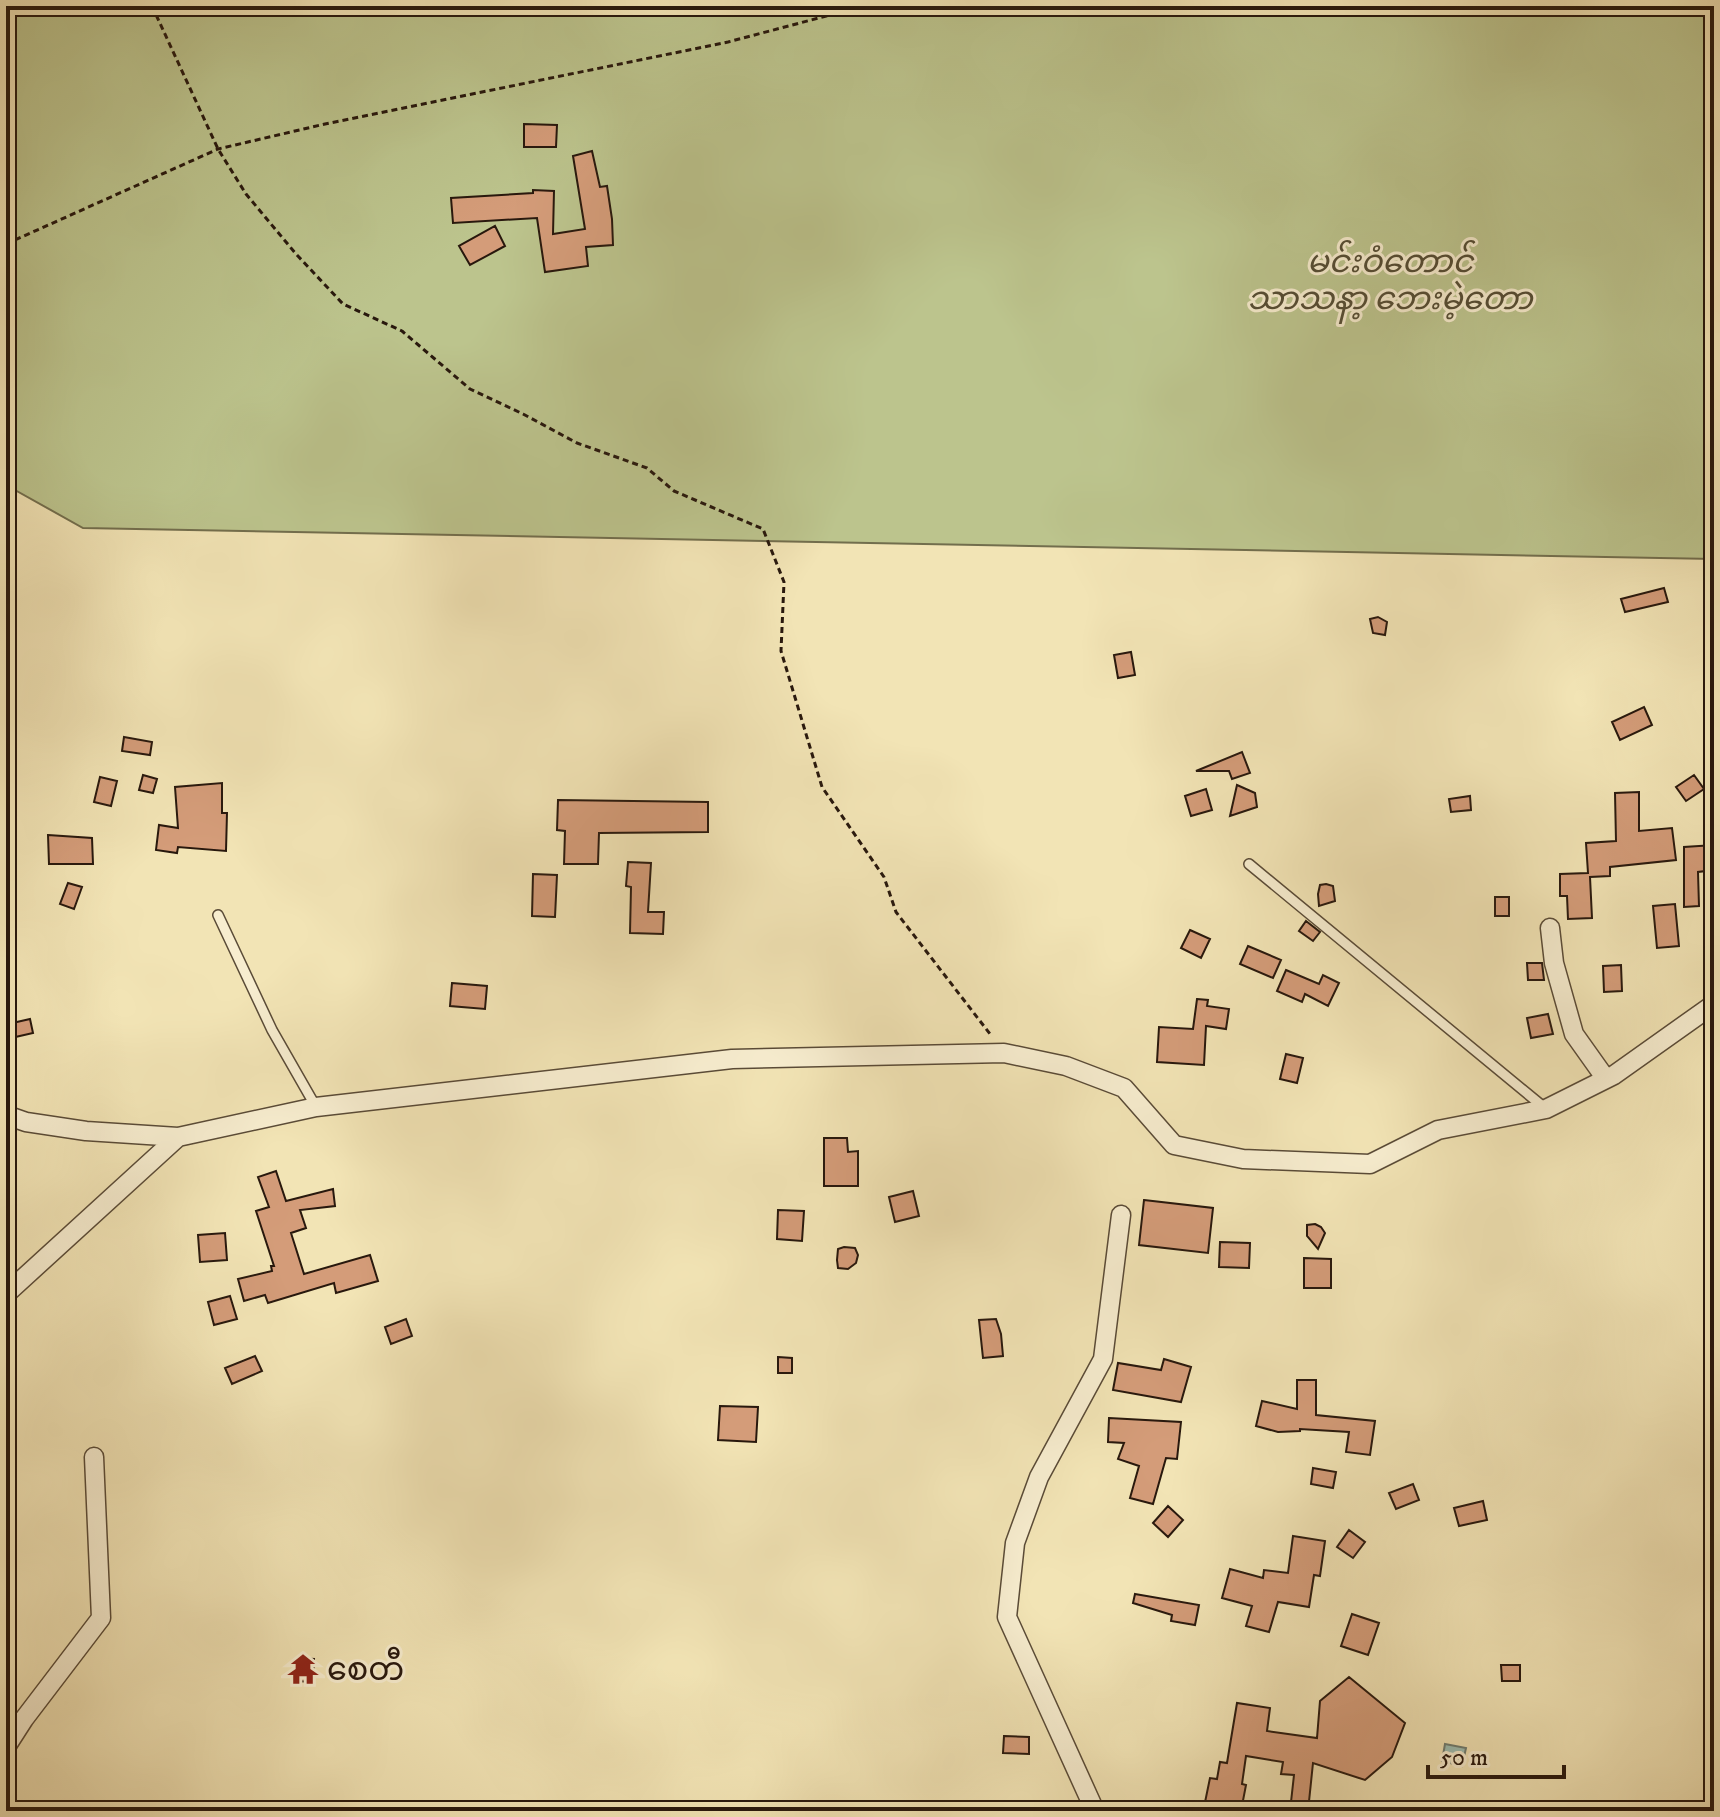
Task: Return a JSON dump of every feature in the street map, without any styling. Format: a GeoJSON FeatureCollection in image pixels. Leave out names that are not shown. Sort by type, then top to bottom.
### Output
{"type":"FeatureCollection","features":[{"type":"Feature","properties":{"kind":"street"},"geometry":{"type":"LineString","coordinates":[[1550,928],[1554,963],[1574,1034],[1606,1079]]}},
{"type":"Feature","properties":{"kind":"street"},"geometry":{"type":"LineString","coordinates":[[6,1115],[26,1122],[86,1131],[178,1137],[316,1107],[732,1059],[1004,1053],[1066,1066],[1124,1088],[1174,1145],[1243,1159],[1370,1164],[1438,1130],[1546,1109],[1606,1079],[1714,1004]]}},
{"type":"Feature","properties":{"kind":"street"},"geometry":{"type":"LineString","coordinates":[[6,1294],[178,1137]]}},
{"type":"Feature","properties":{"kind":"street"},"geometry":{"type":"LineString","coordinates":[[1095,1811],[1007,1617],[1015,1543],[1039,1477],[1103,1359],[1121,1215]]}},
{"type":"Feature","properties":{"kind":"street"},"geometry":{"type":"LineString","coordinates":[[6,1747],[101,1618],[94,1457]]}},
{"type":"Feature","properties":{"kind":"lane"},"geometry":{"type":"LineString","coordinates":[[1249,864],[1546,1109]]}},
{"type":"Feature","properties":{"kind":"lane"},"geometry":{"type":"LineString","coordinates":[[218,915],[272,1030],[316,1107]]}},
{"type":"Feature","properties":{"kind":"path"},"geometry":{"type":"LineString","coordinates":[[152,6],[218,149],[246,194],[343,304],[402,331],[470,389],[577,443],[647,468],[674,491],[763,529],[784,582],[781,651],[822,787],[884,877],[896,912],[1004,1053]]}},
{"type":"Feature","properties":{"kind":"path"},"geometry":{"type":"LineString","coordinates":[[6,244],[218,149],[325,124],[728,42],[864,6]]}},
{"type":"Feature","properties":{"kind":"green space","name":"မင်းဝံတောင် သာသနာ့ ‌ဘေးမဲ့တော"},"geometry":{"type":"Polygon","coordinates":[[[6,6],[1714,6],[1714,559],[83,528],[6,485],[6,6]]]}},
{"type":"Feature","properties":{"kind":"water"},"geometry":{"type":"Polygon","coordinates":[[[1445,1744],[1466,1748],[1462,1766],[1442,1761],[1445,1744]]]}},
{"type":"Feature","properties":{"kind":"building"},"geometry":{"type":"Polygon","coordinates":[[[524,124],[557,125],[556,147],[524,147],[524,124]]]}},
{"type":"Feature","properties":{"kind":"building"},"geometry":{"type":"Polygon","coordinates":[[[592,151],[600,187],[607,186],[613,245],[586,247],[588,266],[545,272],[537,218],[453,223],[451,198],[533,193],[533,190],[554,191],[553,234],[585,229],[573,156],[592,151]]]}},
{"type":"Feature","properties":{"kind":"building"},"geometry":{"type":"Polygon","coordinates":[[[495,226],[505,246],[470,265],[459,246],[495,226]]]}},
{"type":"Feature","properties":{"kind":"building"},"geometry":{"type":"Polygon","coordinates":[[[1664,588],[1668,602],[1625,612],[1621,599],[1664,588]]]}},
{"type":"Feature","properties":{"kind":"building"},"geometry":{"type":"Polygon","coordinates":[[[1378,617],[1387,622],[1385,635],[1373,633],[1370,619],[1378,617]]]}},
{"type":"Feature","properties":{"kind":"building"},"geometry":{"type":"Polygon","coordinates":[[[1131,652],[1135,675],[1118,678],[1114,655],[1131,652]]]}},
{"type":"Feature","properties":{"kind":"building"},"geometry":{"type":"Polygon","coordinates":[[[1644,707],[1652,725],[1620,740],[1612,722],[1644,707]]]}},
{"type":"Feature","properties":{"kind":"building"},"geometry":{"type":"Polygon","coordinates":[[[124,737],[152,742],[150,755],[122,751],[124,737]]]}},
{"type":"Feature","properties":{"kind":"building"},"geometry":{"type":"Polygon","coordinates":[[[1242,752],[1250,773],[1232,779],[1229,771],[1196,771],[1242,752]]]}},
{"type":"Feature","properties":{"kind":"building"},"geometry":{"type":"Polygon","coordinates":[[[143,775],[157,779],[153,793],[139,790],[143,775]]]}},
{"type":"Feature","properties":{"kind":"building"},"geometry":{"type":"Polygon","coordinates":[[[1694,775],[1704,789],[1686,801],[1676,787],[1694,775]]]}},
{"type":"Feature","properties":{"kind":"building"},"geometry":{"type":"Polygon","coordinates":[[[100,777],[117,781],[111,806],[94,802],[100,777]]]}},
{"type":"Feature","properties":{"kind":"building"},"geometry":{"type":"Polygon","coordinates":[[[222,783],[222,813],[227,813],[226,851],[178,847],[177,853],[156,850],[159,825],[178,828],[175,787],[222,783]]]}},
{"type":"Feature","properties":{"kind":"building"},"geometry":{"type":"Polygon","coordinates":[[[1237,785],[1255,793],[1257,807],[1230,816],[1237,785]]]}},
{"type":"Feature","properties":{"kind":"building"},"geometry":{"type":"Polygon","coordinates":[[[1206,789],[1212,810],[1191,816],[1185,796],[1206,789]]]}},
{"type":"Feature","properties":{"kind":"building"},"geometry":{"type":"Polygon","coordinates":[[[1639,792],[1639,831],[1672,828],[1676,860],[1610,867],[1610,876],[1590,877],[1592,918],[1568,919],[1567,896],[1560,896],[1560,874],[1588,873],[1586,843],[1616,841],[1615,793],[1639,792]]]}},
{"type":"Feature","properties":{"kind":"building"},"geometry":{"type":"Polygon","coordinates":[[[1470,796],[1471,810],[1451,812],[1449,799],[1470,796]]]}},
{"type":"Feature","properties":{"kind":"building"},"geometry":{"type":"Polygon","coordinates":[[[558,800],[708,802],[708,832],[599,833],[598,864],[564,864],[565,831],[557,830],[558,800]]]}},
{"type":"Feature","properties":{"kind":"building"},"geometry":{"type":"Polygon","coordinates":[[[48,835],[92,838],[93,864],[49,864],[48,835]]]}},
{"type":"Feature","properties":{"kind":"building"},"geometry":{"type":"Polygon","coordinates":[[[1714,845],[1714,870],[1698,872],[1699,906],[1684,907],[1684,847],[1714,845]]]}},
{"type":"Feature","properties":{"kind":"building"},"geometry":{"type":"Polygon","coordinates":[[[628,862],[651,863],[648,912],[664,912],[663,934],[630,933],[631,887],[626,886],[628,862]]]}},
{"type":"Feature","properties":{"kind":"building"},"geometry":{"type":"Polygon","coordinates":[[[533,874],[557,875],[555,917],[532,916],[533,874]]]}},
{"type":"Feature","properties":{"kind":"building"},"geometry":{"type":"Polygon","coordinates":[[[68,883],[82,887],[74,909],[60,904],[68,883]]]}},
{"type":"Feature","properties":{"kind":"building"},"geometry":{"type":"Polygon","coordinates":[[[1320,885],[1333,886],[1335,901],[1319,906],[1320,885]]]}},
{"type":"Feature","properties":{"kind":"building"},"geometry":{"type":"Polygon","coordinates":[[[1495,897],[1509,897],[1509,916],[1495,916],[1495,897]]]}},
{"type":"Feature","properties":{"kind":"building"},"geometry":{"type":"Polygon","coordinates":[[[1675,904],[1679,946],[1657,948],[1653,906],[1675,904]]]}},
{"type":"Feature","properties":{"kind":"building"},"geometry":{"type":"Polygon","coordinates":[[[1306,921],[1320,932],[1313,941],[1299,931],[1306,921]]]}},
{"type":"Feature","properties":{"kind":"building"},"geometry":{"type":"Polygon","coordinates":[[[1190,930],[1210,939],[1201,958],[1181,948],[1190,930]]]}},
{"type":"Feature","properties":{"kind":"building"},"geometry":{"type":"Polygon","coordinates":[[[1248,946],[1281,960],[1273,978],[1240,964],[1248,946]]]}},
{"type":"Feature","properties":{"kind":"building"},"geometry":{"type":"Polygon","coordinates":[[[1527,963],[1542,963],[1544,980],[1528,980],[1527,963]]]}},
{"type":"Feature","properties":{"kind":"building"},"geometry":{"type":"Polygon","coordinates":[[[1621,965],[1622,991],[1604,992],[1603,966],[1621,965]]]}},
{"type":"Feature","properties":{"kind":"building"},"geometry":{"type":"Polygon","coordinates":[[[1286,970],[1319,984],[1323,975],[1339,983],[1328,1006],[1305,994],[1302,1002],[1277,991],[1286,970]]]}},
{"type":"Feature","properties":{"kind":"building"},"geometry":{"type":"Polygon","coordinates":[[[452,983],[487,986],[485,1009],[450,1006],[452,983]]]}},
{"type":"Feature","properties":{"kind":"building"},"geometry":{"type":"Polygon","coordinates":[[[1197,999],[1208,1000],[1207,1006],[1229,1009],[1226,1029],[1206,1026],[1204,1065],[1157,1062],[1159,1027],[1193,1029],[1197,999]]]}},
{"type":"Feature","properties":{"kind":"building"},"geometry":{"type":"Polygon","coordinates":[[[1548,1014],[1553,1034],[1531,1038],[1527,1018],[1548,1014]]]}},
{"type":"Feature","properties":{"kind":"building"},"geometry":{"type":"Polygon","coordinates":[[[30,1019],[33,1033],[11,1038],[8,1024],[30,1019]]]}},
{"type":"Feature","properties":{"kind":"building"},"geometry":{"type":"Polygon","coordinates":[[[1286,1054],[1303,1058],[1297,1083],[1280,1079],[1286,1054]]]}},
{"type":"Feature","properties":{"kind":"building"},"geometry":{"type":"Polygon","coordinates":[[[824,1138],[847,1138],[848,1152],[858,1151],[858,1186],[824,1186],[824,1138]]]}},
{"type":"Feature","properties":{"kind":"building"},"geometry":{"type":"Polygon","coordinates":[[[276,1171],[286,1201],[333,1189],[335,1206],[300,1210],[306,1228],[291,1233],[304,1274],[370,1255],[378,1281],[336,1293],[334,1283],[268,1303],[265,1295],[244,1301],[238,1279],[272,1271],[271,1266],[274,1266],[256,1211],[269,1207],[258,1177],[276,1171]]]}},
{"type":"Feature","properties":{"kind":"building"},"geometry":{"type":"Polygon","coordinates":[[[913,1191],[919,1216],[895,1222],[889,1197],[913,1191]]]}},
{"type":"Feature","properties":{"kind":"building"},"geometry":{"type":"Polygon","coordinates":[[[1144,1200],[1213,1208],[1208,1253],[1139,1245],[1144,1200]]]}},
{"type":"Feature","properties":{"kind":"building"},"geometry":{"type":"Polygon","coordinates":[[[778,1210],[804,1211],[802,1241],[777,1239],[778,1210]]]}},
{"type":"Feature","properties":{"kind":"building"},"geometry":{"type":"Polygon","coordinates":[[[1315,1224],[1325,1233],[1318,1249],[1307,1236],[1307,1225],[1315,1224]]]}},
{"type":"Feature","properties":{"kind":"building"},"geometry":{"type":"Polygon","coordinates":[[[225,1233],[227,1260],[200,1262],[198,1235],[225,1233]]]}},
{"type":"Feature","properties":{"kind":"building"},"geometry":{"type":"Polygon","coordinates":[[[1220,1242],[1250,1243],[1249,1268],[1219,1267],[1220,1242]]]}},
{"type":"Feature","properties":{"kind":"building"},"geometry":{"type":"Polygon","coordinates":[[[855,1248],[858,1255],[856,1263],[848,1269],[838,1268],[838,1249],[855,1248]]]}},
{"type":"Feature","properties":{"kind":"building"},"geometry":{"type":"Polygon","coordinates":[[[1304,1258],[1331,1259],[1331,1288],[1304,1288],[1304,1258]]]}},
{"type":"Feature","properties":{"kind":"building"},"geometry":{"type":"Polygon","coordinates":[[[230,1296],[237,1319],[214,1325],[208,1302],[230,1296]]]}},
{"type":"Feature","properties":{"kind":"building"},"geometry":{"type":"Polygon","coordinates":[[[406,1319],[412,1336],[391,1344],[385,1327],[406,1319]]]}},
{"type":"Feature","properties":{"kind":"building"},"geometry":{"type":"Polygon","coordinates":[[[996,1319],[1003,1356],[983,1358],[979,1320],[996,1319]]]}},
{"type":"Feature","properties":{"kind":"building"},"geometry":{"type":"Polygon","coordinates":[[[255,1356],[262,1371],[232,1384],[225,1368],[255,1356]]]}},
{"type":"Feature","properties":{"kind":"building"},"geometry":{"type":"Polygon","coordinates":[[[778,1357],[792,1358],[792,1373],[778,1373],[778,1357]]]}},
{"type":"Feature","properties":{"kind":"building"},"geometry":{"type":"Polygon","coordinates":[[[1164,1359],[1191,1367],[1181,1402],[1113,1390],[1118,1363],[1161,1370],[1164,1359]]]}},
{"type":"Feature","properties":{"kind":"building"},"geometry":{"type":"Polygon","coordinates":[[[1297,1380],[1316,1380],[1316,1415],[1375,1421],[1370,1455],[1346,1452],[1349,1432],[1300,1429],[1278,1432],[1256,1426],[1262,1401],[1297,1409],[1297,1380]]]}},
{"type":"Feature","properties":{"kind":"building"},"geometry":{"type":"Polygon","coordinates":[[[720,1406],[758,1407],[756,1442],[718,1440],[720,1406]]]}},
{"type":"Feature","properties":{"kind":"building"},"geometry":{"type":"Polygon","coordinates":[[[1109,1418],[1181,1422],[1177,1459],[1166,1458],[1153,1504],[1130,1498],[1139,1466],[1118,1459],[1124,1443],[1108,1442],[1109,1418]]]}},
{"type":"Feature","properties":{"kind":"building"},"geometry":{"type":"Polygon","coordinates":[[[1313,1468],[1336,1472],[1333,1488],[1311,1484],[1313,1468]]]}},
{"type":"Feature","properties":{"kind":"building"},"geometry":{"type":"Polygon","coordinates":[[[1413,1484],[1419,1500],[1396,1509],[1389,1493],[1413,1484]]]}},
{"type":"Feature","properties":{"kind":"building"},"geometry":{"type":"Polygon","coordinates":[[[1483,1501],[1487,1520],[1459,1526],[1454,1508],[1483,1501]]]}},
{"type":"Feature","properties":{"kind":"building"},"geometry":{"type":"Polygon","coordinates":[[[1168,1506],[1183,1520],[1168,1537],[1153,1523],[1168,1506]]]}},
{"type":"Feature","properties":{"kind":"building"},"geometry":{"type":"Polygon","coordinates":[[[1349,1530],[1365,1542],[1353,1558],[1337,1547],[1349,1530]]]}},
{"type":"Feature","properties":{"kind":"building"},"geometry":{"type":"Polygon","coordinates":[[[1293,1536],[1325,1541],[1320,1576],[1314,1575],[1309,1607],[1278,1602],[1269,1632],[1246,1626],[1252,1606],[1222,1598],[1230,1569],[1263,1578],[1264,1570],[1288,1573],[1293,1536]]]}},
{"type":"Feature","properties":{"kind":"building"},"geometry":{"type":"Polygon","coordinates":[[[1135,1594],[1199,1605],[1195,1625],[1171,1621],[1172,1615],[1133,1603],[1135,1594]]]}},
{"type":"Feature","properties":{"kind":"building"},"geometry":{"type":"Polygon","coordinates":[[[1352,1614],[1379,1623],[1368,1655],[1341,1646],[1352,1614]]]}},
{"type":"Feature","properties":{"kind":"building"},"geometry":{"type":"Polygon","coordinates":[[[296,1658],[314,1659],[313,1682],[294,1681],[296,1658]]]}},
{"type":"Feature","properties":{"kind":"building"},"geometry":{"type":"Polygon","coordinates":[[[1501,1665],[1520,1665],[1520,1681],[1502,1681],[1501,1665]]]}},
{"type":"Feature","properties":{"kind":"building"},"geometry":{"type":"Polygon","coordinates":[[[1349,1677],[1405,1723],[1392,1757],[1365,1780],[1313,1763],[1308,1811],[1290,1811],[1294,1775],[1281,1774],[1283,1762],[1246,1756],[1242,1784],[1246,1785],[1241,1811],[1204,1807],[1210,1778],[1217,1779],[1220,1762],[1227,1763],[1237,1703],[1270,1708],[1267,1731],[1317,1738],[1320,1701],[1349,1677]]]}},
{"type":"Feature","properties":{"kind":"building"},"geometry":{"type":"Polygon","coordinates":[[[1004,1736],[1029,1737],[1029,1754],[1003,1753],[1004,1736]]]}},
{"type":"Feature","properties":{"kind":"place","name":"စေတီ"},"geometry":{"type":"Point","coordinates":[303,1669]}}]}
